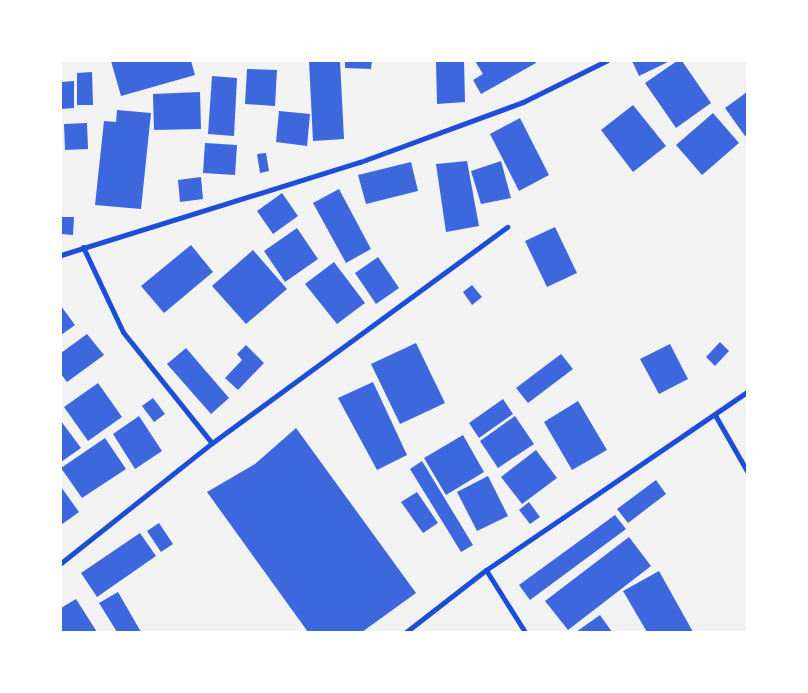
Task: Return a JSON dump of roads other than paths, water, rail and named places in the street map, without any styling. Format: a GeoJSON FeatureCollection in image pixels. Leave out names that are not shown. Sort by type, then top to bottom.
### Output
{"type":"FeatureCollection","features":[{"type":"Feature","properties":{"kind":"street"},"geometry":{"type":"LineString","coordinates":[[61,255],[360,162],[523,102],[606,61]]}},
{"type":"Feature","properties":{"kind":"street"},"geometry":{"type":"LineString","coordinates":[[61,563],[212,443],[507,227]]}},
{"type":"Feature","properties":{"kind":"street"},"geometry":{"type":"LineString","coordinates":[[84,247],[123,332],[212,443]]}},
{"type":"Feature","properties":{"kind":"street"},"geometry":{"type":"LineString","coordinates":[[406,632],[486,570],[747,392]]}},
{"type":"Feature","properties":{"kind":"street"},"geometry":{"type":"LineString","coordinates":[[715,415],[747,471]]}},
{"type":"Feature","properties":{"kind":"street"},"geometry":{"type":"LineString","coordinates":[[486,570],[525,632]]}}]}
